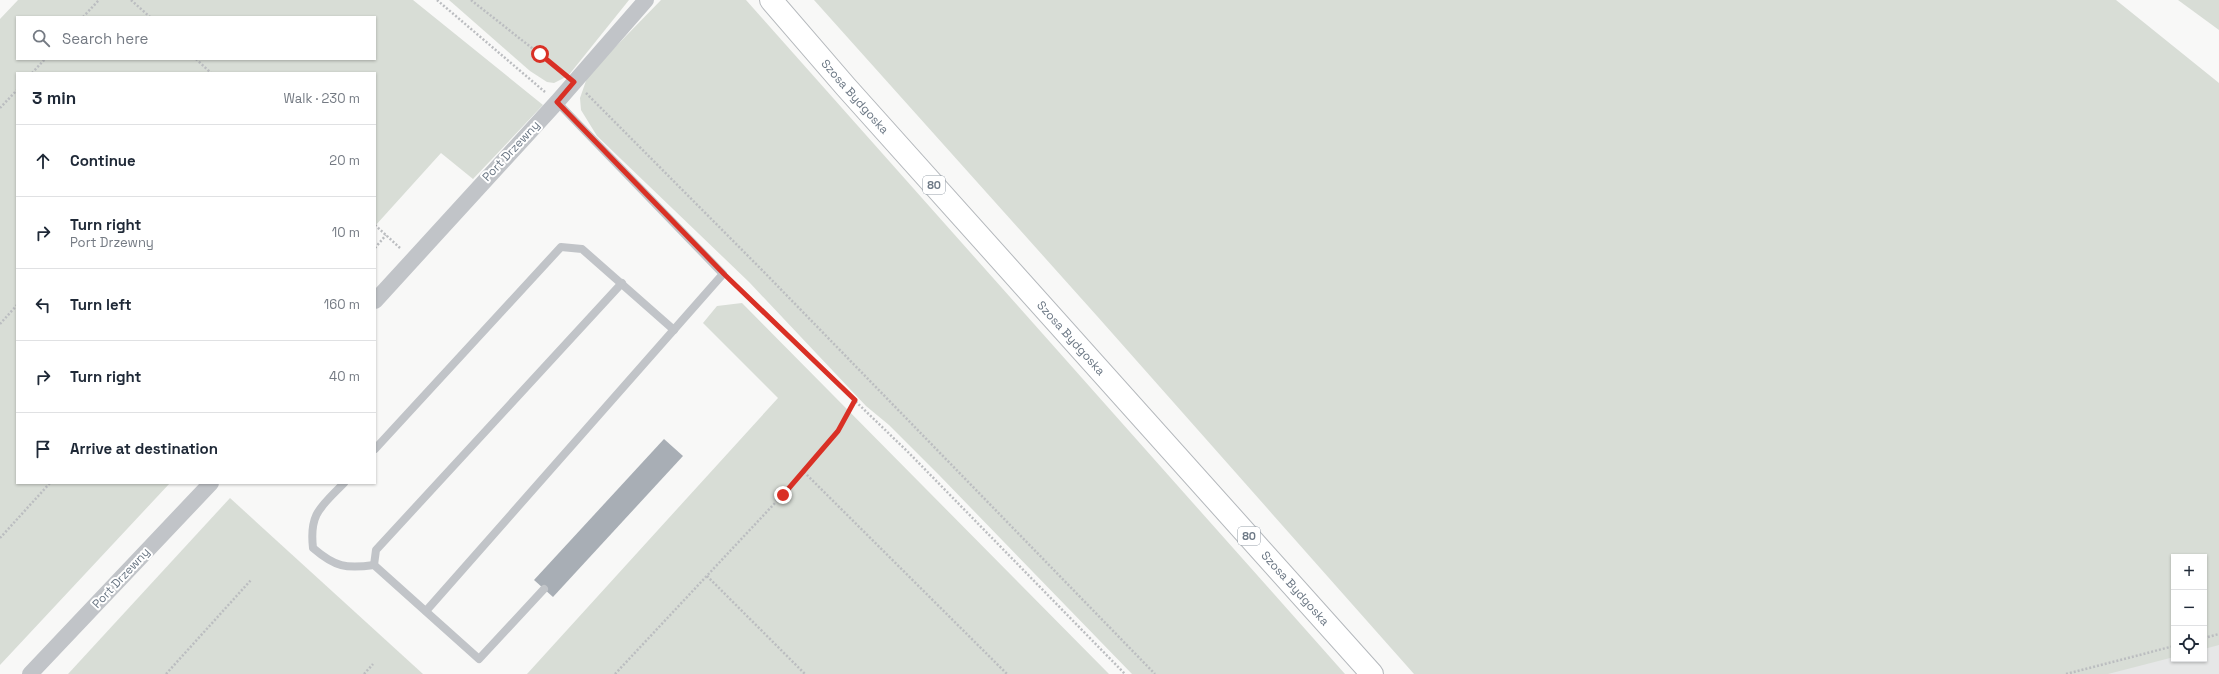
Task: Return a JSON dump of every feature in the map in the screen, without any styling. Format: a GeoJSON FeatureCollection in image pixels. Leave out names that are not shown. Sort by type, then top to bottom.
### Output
{"type":"FeatureCollection","features":[{"type":"Feature","properties":{"kind":"main road","name":"Szosa Bydgoska"},"geometry":{"type":"LineString","coordinates":[[771,0],[889,135],[1372,674]]}},
{"type":"Feature","properties":{"kind":"street","name":"Port Drzewny"},"geometry":{"type":"LineString","coordinates":[[376,300],[557,102],[646,0]]}},
{"type":"Feature","properties":{"kind":"street","name":"Port Drzewny"},"geometry":{"type":"LineString","coordinates":[[30,674],[210,484]]}},
{"type":"Feature","properties":{"kind":"lane"},"geometry":{"type":"LineString","coordinates":[[426,611],[724,274],[557,102]]}},
{"type":"Feature","properties":{"kind":"lane"},"geometry":{"type":"LineString","coordinates":[[376,448],[561,247],[582,249],[674,330]]}},
{"type":"Feature","properties":{"kind":"lane"},"geometry":{"type":"LineString","coordinates":[[374,565],[376,550],[622,283]]}},
{"type":"Feature","properties":{"kind":"lane"},"geometry":{"type":"LineString","coordinates":[[343,484],[316,513],[311,530],[313,548],[330,562],[354,568],[374,565]]}},
{"type":"Feature","properties":{"kind":"lane"},"geometry":{"type":"LineString","coordinates":[[374,565],[479,659],[544,589]]}},
{"type":"Feature","properties":{"kind":"path"},"geometry":{"type":"LineString","coordinates":[[84,16],[99,0]]}},
{"type":"Feature","properties":{"kind":"path"},"geometry":{"type":"LineString","coordinates":[[131,0],[149,16]]}},
{"type":"Feature","properties":{"kind":"path"},"geometry":{"type":"LineString","coordinates":[[437,0],[557,102]]}},
{"type":"Feature","properties":{"kind":"path"},"geometry":{"type":"LineString","coordinates":[[471,0],[574,82],[763,271],[1155,674]]}},
{"type":"Feature","properties":{"kind":"path"},"geometry":{"type":"LineString","coordinates":[[33,72],[44,60]]}},
{"type":"Feature","properties":{"kind":"path"},"geometry":{"type":"LineString","coordinates":[[197,60],[210,72]]}},
{"type":"Feature","properties":{"kind":"path"},"geometry":{"type":"LineString","coordinates":[[0,108],[16,91]]}},
{"type":"Feature","properties":{"kind":"path"},"geometry":{"type":"LineString","coordinates":[[376,225],[412,260]]}},
{"type":"Feature","properties":{"kind":"path"},"geometry":{"type":"LineString","coordinates":[[376,247],[386,236]]}},
{"type":"Feature","properties":{"kind":"path"},"geometry":{"type":"LineString","coordinates":[[724,274],[855,400],[1125,674]]}},
{"type":"Feature","properties":{"kind":"path"},"geometry":{"type":"LineString","coordinates":[[0,324],[16,306]]}},
{"type":"Feature","properties":{"kind":"path"},"geometry":{"type":"LineString","coordinates":[[615,674],[804,472],[838,431],[855,400]]}},
{"type":"Feature","properties":{"kind":"path"},"geometry":{"type":"LineString","coordinates":[[804,472],[1007,674]]}},
{"type":"Feature","properties":{"kind":"path"},"geometry":{"type":"LineString","coordinates":[[0,538],[49,484]]}},
{"type":"Feature","properties":{"kind":"path"},"geometry":{"type":"LineString","coordinates":[[707,576],[805,674]]}},
{"type":"Feature","properties":{"kind":"path"},"geometry":{"type":"LineString","coordinates":[[166,674],[251,580]]}},
{"type":"Feature","properties":{"kind":"path"},"geometry":{"type":"LineString","coordinates":[[2207,637],[2219,634]]}},
{"type":"Feature","properties":{"kind":"path"},"geometry":{"type":"LineString","coordinates":[[2066,674],[2171,647]]}},
{"type":"Feature","properties":{"kind":"path"},"geometry":{"type":"LineString","coordinates":[[364,674],[373,664]]}},
{"type":"Feature","properties":{"kind":"shaded area"},"geometry":{"type":"Polygon","coordinates":[[[18,0],[413,0],[543,105],[473,179],[441,153],[376,225],[376,72],[16,72],[16,484],[169,484],[0,665],[0,19],[18,0]]]}},
{"type":"Feature","properties":{"kind":"shaded area"},"geometry":{"type":"Polygon","coordinates":[[[449,0],[629,0],[568,76],[554,83],[547,82],[530,71],[449,0]]]}},
{"type":"Feature","properties":{"kind":"shaded area"},"geometry":{"type":"Polygon","coordinates":[[[661,0],[746,0],[1345,674],[1132,674],[939,475],[889,425],[866,406],[749,282],[597,136],[581,110],[580,98],[588,75],[661,0]]]}},
{"type":"Feature","properties":{"kind":"shaded area"},"geometry":{"type":"Polygon","coordinates":[[[814,0],[2116,0],[2219,83],[2219,645],[2207,648],[2207,554],[2171,554],[2171,658],[2108,674],[1414,674],[1097,316],[814,0]]]}},
{"type":"Feature","properties":{"kind":"shaded area"},"geometry":{"type":"Polygon","coordinates":[[[2178,0],[2219,0],[2219,30],[2178,0]]]}},
{"type":"Feature","properties":{"kind":"shaded area"},"geometry":{"type":"Polygon","coordinates":[[[742,303],[1109,674],[527,674],[778,398],[703,323],[717,306],[742,303]]]}},
{"type":"Feature","properties":{"kind":"shaded area"},"geometry":{"type":"Polygon","coordinates":[[[230,498],[423,674],[68,674],[230,498]]]}},
{"type":"Feature","properties":{"kind":"shaded area"},"geometry":{"type":"Polygon","coordinates":[[[2219,643],[2219,674],[2102,674],[2171,656],[2171,662],[2207,662],[2207,646],[2219,643]]]}},
{"type":"Feature","properties":{"kind":"building"},"geometry":{"type":"Polygon","coordinates":[[[664,439],[683,456],[553,597],[534,580],[664,439]]]}},
{"type":"Feature","properties":{"kind":"route"},"geometry":{"type":"LineString","coordinates":[[540,54],[574,82],[557,102],[724,274],[855,400],[838,431],[783,495]]}}]}
